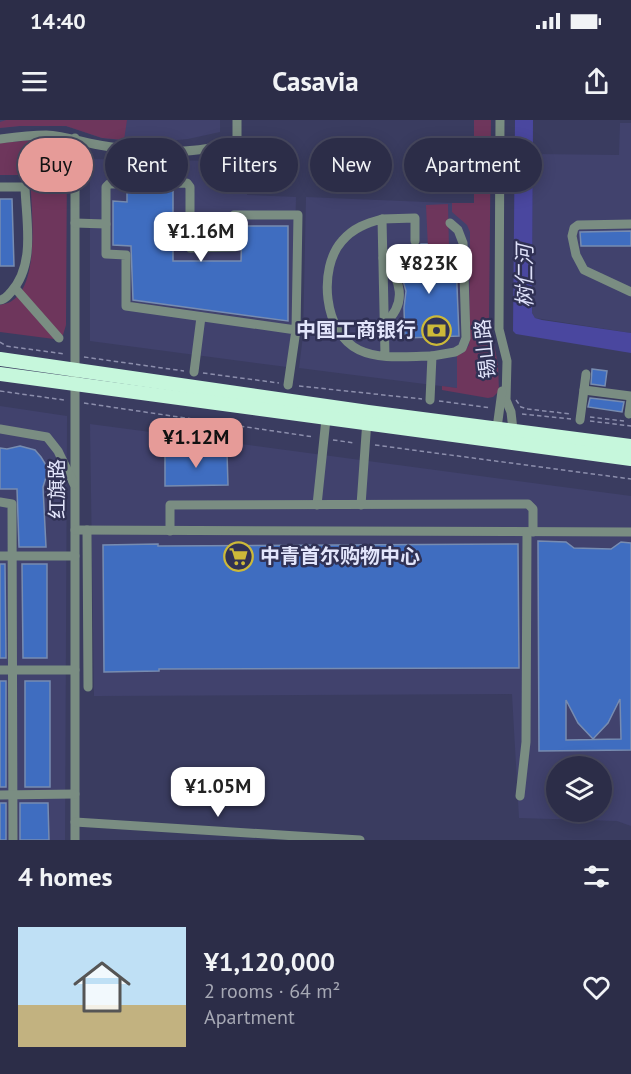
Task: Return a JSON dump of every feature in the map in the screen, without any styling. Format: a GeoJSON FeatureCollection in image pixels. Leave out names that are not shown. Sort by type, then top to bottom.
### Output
{"type":"FeatureCollection","features":[{"type":"Feature","properties":{"kind":"highway"},"geometry":{"type":"LineString","coordinates":[[0,359],[75,362],[367,418],[631,459]]}},
{"type":"Feature","properties":{"kind":"highway"},"geometry":{"type":"LineString","coordinates":[[0,374],[326,419],[367,418],[497,428],[631,446]]}},
{"type":"Feature","properties":{"kind":"street"},"geometry":{"type":"LineString","coordinates":[[93,144],[140,152],[197,149],[237,140],[237,120]]}},
{"type":"Feature","properties":{"kind":"street","name":"锡山路"},"geometry":{"type":"LineString","coordinates":[[495,120],[494,329],[504,376],[497,428]]}},
{"type":"Feature","properties":{"kind":"street","name":"锡山路"},"geometry":{"type":"LineString","coordinates":[[500,120],[499,329],[507,361],[507,400],[513,430]]}},
{"type":"Feature","properties":{"kind":"street"},"geometry":{"type":"LineString","coordinates":[[0,139],[46,135],[75,138]]}},
{"type":"Feature","properties":{"kind":"street"},"geometry":{"type":"LineString","coordinates":[[288,384],[296,330],[300,216],[234,215],[235,247],[190,248],[190,187],[187,183],[109,184],[106,187],[106,254],[126,255],[126,306],[296,330]]}},
{"type":"Feature","properties":{"kind":"street"},"geometry":{"type":"LineString","coordinates":[[0,187],[25,187],[27,259],[21,281],[5,299],[0,300]]}},
{"type":"Feature","properties":{"kind":"street","name":"红旗路"},"geometry":{"type":"LineString","coordinates":[[75,192],[75,840]]}},
{"type":"Feature","properties":{"kind":"street"},"geometry":{"type":"LineString","coordinates":[[415,241],[415,218],[382,219],[361,226],[344,238],[337,247],[328,272],[328,305],[340,333],[351,346],[362,352],[385,356],[432,356],[455,352],[462,348],[466,338],[464,243],[458,230],[450,223]]}},
{"type":"Feature","properties":{"kind":"street"},"geometry":{"type":"LineString","coordinates":[[382,219],[385,356]]}},
{"type":"Feature","properties":{"kind":"street"},"geometry":{"type":"LineString","coordinates":[[75,223],[106,224]]}},
{"type":"Feature","properties":{"kind":"street"},"geometry":{"type":"LineString","coordinates":[[631,224],[578,225],[574,228],[572,236],[576,255],[584,270],[631,292]]}},
{"type":"Feature","properties":{"kind":"street"},"geometry":{"type":"LineString","coordinates":[[383,258],[394,273],[399,289],[398,305],[391,318],[384,324]]}},
{"type":"Feature","properties":{"kind":"street"},"geometry":{"type":"LineString","coordinates":[[15,288],[59,338]]}},
{"type":"Feature","properties":{"kind":"street"},"geometry":{"type":"LineString","coordinates":[[194,372],[201,317]]}},
{"type":"Feature","properties":{"kind":"street"},"geometry":{"type":"LineString","coordinates":[[430,400],[432,356]]}},
{"type":"Feature","properties":{"kind":"street"},"geometry":{"type":"LineString","coordinates":[[581,418],[586,375]]}},
{"type":"Feature","properties":{"kind":"street"},"geometry":{"type":"LineString","coordinates":[[584,390],[631,398],[630,418]]}},
{"type":"Feature","properties":{"kind":"street"},"geometry":{"type":"LineString","coordinates":[[361,505],[367,418]]}},
{"type":"Feature","properties":{"kind":"street"},"geometry":{"type":"LineString","coordinates":[[317,505],[326,419]]}},
{"type":"Feature","properties":{"kind":"street"},"geometry":{"type":"LineString","coordinates":[[0,429],[47,437],[58,451],[75,486]]}},
{"type":"Feature","properties":{"kind":"street"},"geometry":{"type":"LineString","coordinates":[[0,502],[12,504],[13,840]]}},
{"type":"Feature","properties":{"kind":"street"},"geometry":{"type":"LineString","coordinates":[[170,531],[170,506],[528,504],[533,509],[530,532],[526,742],[520,796]]}},
{"type":"Feature","properties":{"kind":"street"},"geometry":{"type":"LineString","coordinates":[[75,530],[631,532]]}},
{"type":"Feature","properties":{"kind":"street"},"geometry":{"type":"LineString","coordinates":[[87,530],[88,687]]}},
{"type":"Feature","properties":{"kind":"street"},"geometry":{"type":"LineString","coordinates":[[0,556],[75,556]]}},
{"type":"Feature","properties":{"kind":"street"},"geometry":{"type":"LineString","coordinates":[[0,670],[75,670]]}},
{"type":"Feature","properties":{"kind":"street"},"geometry":{"type":"LineString","coordinates":[[0,795],[75,794]]}},
{"type":"Feature","properties":{"kind":"street"},"geometry":{"type":"LineString","coordinates":[[75,822],[270,837],[360,840]]}},
{"type":"Feature","properties":{"kind":"street"},"geometry":{"type":"LineString","coordinates":[[190,840],[191,830]]}},
{"type":"Feature","properties":{"kind":"path"},"geometry":{"type":"LineString","coordinates":[[0,342],[6,346],[75,362],[194,372],[500,409]]}},
{"type":"Feature","properties":{"kind":"path"},"geometry":{"type":"LineString","coordinates":[[514,394],[518,403],[528,409],[631,426]]}},
{"type":"Feature","properties":{"kind":"path"},"geometry":{"type":"LineString","coordinates":[[511,412],[581,418],[630,418]]}},
{"type":"Feature","properties":{"kind":"shaded area"},"geometry":{"type":"Polygon","coordinates":[[[0,120],[220,120],[220,132],[188,139],[105,138],[66,126],[0,128],[0,120]]]}},
{"type":"Feature","properties":{"kind":"shaded area"},"geometry":{"type":"Polygon","coordinates":[[[6,120],[127,120],[124,138],[102,138],[66,126],[0,128],[0,122],[6,120]]]}},
{"type":"Feature","properties":{"kind":"shaded area"},"geometry":{"type":"Polygon","coordinates":[[[474,120],[491,120],[491,138],[474,138],[474,120]]]}},
{"type":"Feature","properties":{"kind":"shaded area"},"geometry":{"type":"Polygon","coordinates":[[[620,123],[631,123],[631,333],[535,318],[532,313],[533,192],[542,192],[542,154],[619,155],[620,123]]]}},
{"type":"Feature","properties":{"kind":"shaded area"},"geometry":{"type":"Polygon","coordinates":[[[18,141],[18,175],[0,175],[0,143],[18,141]]]}},
{"type":"Feature","properties":{"kind":"shaded area"},"geometry":{"type":"Polygon","coordinates":[[[93,159],[105,159],[105,192],[188,192],[188,160],[200,161],[200,192],[247,192],[247,195],[296,197],[293,324],[287,367],[90,341],[90,192],[93,192],[93,159]]]}},
{"type":"Feature","properties":{"kind":"shaded area"},"geometry":{"type":"Polygon","coordinates":[[[31,192],[67,192],[66,325],[63,335],[54,339],[0,332],[0,305],[13,300],[22,290],[28,277],[32,223],[31,192]]]}},
{"type":"Feature","properties":{"kind":"shaded area"},"geometry":{"type":"Polygon","coordinates":[[[474,192],[490,192],[489,321],[498,364],[499,391],[493,397],[488,398],[442,390],[442,386],[457,388],[457,355],[463,353],[469,345],[470,232],[467,225],[452,212],[452,203],[474,203],[474,192]]]}},
{"type":"Feature","properties":{"kind":"shaded area"},"geometry":{"type":"Polygon","coordinates":[[[306,197],[474,204],[472,390],[299,368],[303,336],[306,197]]]}},
{"type":"Feature","properties":{"kind":"shaded area"},"geometry":{"type":"Polygon","coordinates":[[[448,204],[449,248],[428,249],[426,205],[448,204]]]}},
{"type":"Feature","properties":{"kind":"shaded area"},"geometry":{"type":"Polygon","coordinates":[[[0,406],[67,416],[65,840],[0,840],[0,406]]]}},
{"type":"Feature","properties":{"kind":"shaded area"},"geometry":{"type":"Polygon","coordinates":[[[90,424],[631,496],[631,826],[612,821],[612,756],[546,756],[546,819],[519,818],[512,694],[94,696],[90,424]]]}},
{"type":"Feature","properties":{"kind":"water"},"geometry":{"type":"Polygon","coordinates":[[[515,120],[533,120],[533,138],[515,138],[515,120]]]}},
{"type":"Feature","properties":{"kind":"water","name":"树仁河"},"geometry":{"type":"Polygon","coordinates":[[[514,192],[533,192],[532,313],[535,318],[631,333],[631,353],[516,334],[513,331],[514,192]]]}},
{"type":"Feature","properties":{"kind":"building"},"geometry":{"type":"Polygon","coordinates":[[[127,192],[173,192],[173,261],[241,261],[242,226],[288,226],[288,321],[133,300],[131,246],[113,245],[113,201],[127,202],[127,192]]]}},
{"type":"Feature","properties":{"kind":"building"},"geometry":{"type":"Polygon","coordinates":[[[0,199],[12,199],[14,266],[0,266],[0,199]]]}},
{"type":"Feature","properties":{"kind":"building"},"geometry":{"type":"Polygon","coordinates":[[[631,231],[631,246],[581,246],[580,232],[631,231]]]}},
{"type":"Feature","properties":{"kind":"building"},"geometry":{"type":"Polygon","coordinates":[[[421,244],[427,244],[427,262],[456,261],[459,336],[405,338],[406,291],[402,277],[401,245],[416,248],[421,244]]]}},
{"type":"Feature","properties":{"kind":"building"},"geometry":{"type":"Polygon","coordinates":[[[592,369],[607,371],[605,386],[591,384],[592,369]]]}},
{"type":"Feature","properties":{"kind":"building"},"geometry":{"type":"Polygon","coordinates":[[[590,398],[624,402],[622,412],[588,407],[590,398]]]}},
{"type":"Feature","properties":{"kind":"building"},"geometry":{"type":"Polygon","coordinates":[[[20,446],[35,450],[46,465],[47,474],[43,487],[46,547],[19,547],[17,489],[0,489],[0,448],[20,446]]]}},
{"type":"Feature","properties":{"kind":"building"},"geometry":{"type":"Polygon","coordinates":[[[165,452],[227,452],[228,485],[165,486],[165,452]]]}},
{"type":"Feature","properties":{"kind":"building"},"geometry":{"type":"Polygon","coordinates":[[[538,541],[566,542],[574,548],[611,549],[621,542],[631,543],[631,750],[539,751],[538,541]],[[620,699],[608,723],[593,739],[578,723],[566,700],[566,740],[621,739],[620,699]]]}},
{"type":"Feature","properties":{"kind":"building"},"geometry":{"type":"Polygon","coordinates":[[[158,544],[158,546],[518,544],[519,668],[159,669],[159,671],[104,672],[103,545],[158,544]]]}},
{"type":"Feature","properties":{"kind":"building"},"geometry":{"type":"Polygon","coordinates":[[[0,564],[5,564],[6,658],[0,658],[0,564]]]}},
{"type":"Feature","properties":{"kind":"building"},"geometry":{"type":"Polygon","coordinates":[[[22,564],[47,564],[47,658],[23,658],[22,564]]]}},
{"type":"Feature","properties":{"kind":"building"},"geometry":{"type":"Polygon","coordinates":[[[0,681],[6,681],[6,787],[0,787],[0,681]]]}},
{"type":"Feature","properties":{"kind":"building"},"geometry":{"type":"Polygon","coordinates":[[[25,681],[50,681],[50,787],[25,787],[25,681]]]}},
{"type":"Feature","properties":{"kind":"building"},"geometry":{"type":"Polygon","coordinates":[[[0,803],[6,803],[6,840],[0,840],[0,803]]]}},
{"type":"Feature","properties":{"kind":"building"},"geometry":{"type":"Polygon","coordinates":[[[20,803],[48,803],[49,840],[20,840],[20,803]]]}},
{"type":"Feature","properties":{"kind":"place","name":"中国工商银行"},"geometry":{"type":"Point","coordinates":[437,330]}},
{"type":"Feature","properties":{"kind":"place","name":"中青首尔购物中心"},"geometry":{"type":"Point","coordinates":[239,556]}}]}
